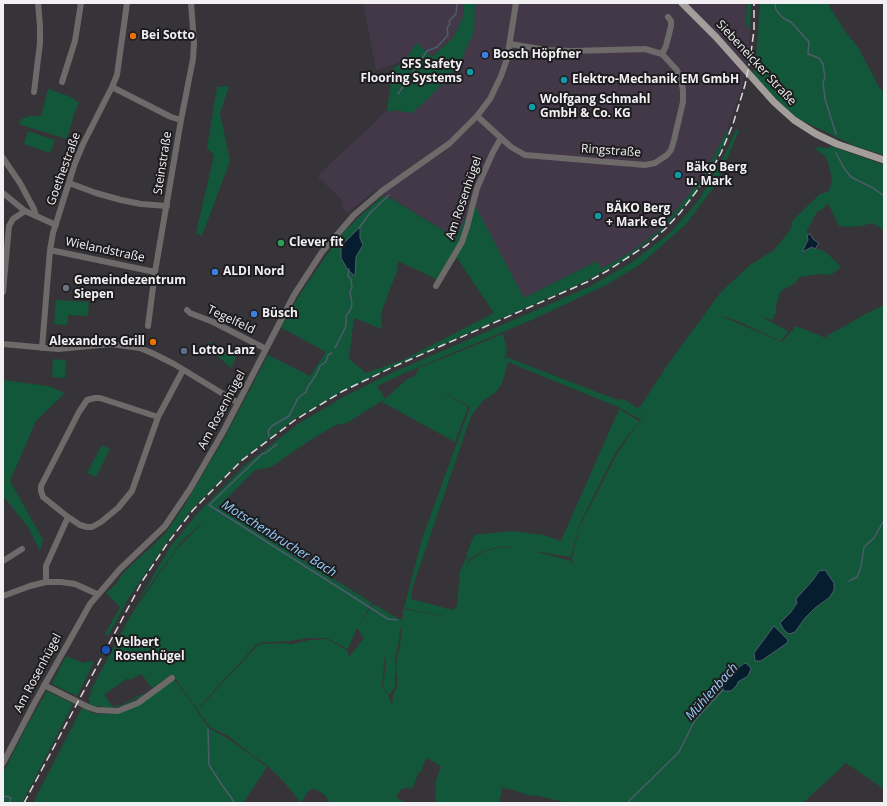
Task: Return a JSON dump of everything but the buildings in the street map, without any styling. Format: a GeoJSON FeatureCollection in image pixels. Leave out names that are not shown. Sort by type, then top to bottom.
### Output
{"type":"FeatureCollection","features":[{"type":"Feature","properties":{"kind":"main road","name":"Siebeneicker Straße"},"geometry":{"type":"LineString","coordinates":[[682,3],[716,37],[762,90],[790,117],[827,139],[884,160]]}},
{"type":"Feature","properties":{"kind":"street"},"geometry":{"type":"LineString","coordinates":[[34,92],[40,42],[38,3]]}},
{"type":"Feature","properties":{"kind":"street"},"geometry":{"type":"LineString","coordinates":[[62,82],[74,41],[81,3]]}},
{"type":"Feature","properties":{"kind":"street","name":"Goethestraße"},"geometry":{"type":"LineString","coordinates":[[42,348],[50,250],[56,225],[83,144],[117,75],[127,3]]}},
{"type":"Feature","properties":{"kind":"street","name":"Steinstraße"},"geometry":{"type":"LineString","coordinates":[[148,326],[155,272],[193,59],[194,43],[191,3]]}},
{"type":"Feature","properties":{"kind":"street","name":"Am Rosenhügel"},"geometry":{"type":"LineString","coordinates":[[3,763],[78,623],[97,594],[120,569],[162,530],[176,512],[216,445],[294,295],[322,252],[354,215],[450,143],[477,116],[490,99],[507,59],[516,3]]}},
{"type":"Feature","properties":{"kind":"street"},"geometry":{"type":"LineString","coordinates":[[510,44],[546,50],[572,51],[645,49],[662,54],[666,46],[671,26],[668,17]]}},
{"type":"Feature","properties":{"kind":"street","name":"Ringstraße"},"geometry":{"type":"LineString","coordinates":[[477,116],[516,151],[525,155],[645,165],[655,163],[667,155],[673,145],[683,97],[682,84],[678,73],[662,54]]}},
{"type":"Feature","properties":{"kind":"street"},"geometry":{"type":"LineString","coordinates":[[112,87],[165,114],[181,120]]}},
{"type":"Feature","properties":{"kind":"street","name":"Am Rosenhügel"},"geometry":{"type":"LineString","coordinates":[[436,286],[462,242],[477,188],[501,138]]}},
{"type":"Feature","properties":{"kind":"street"},"geometry":{"type":"LineString","coordinates":[[3,158],[20,183],[34,209],[36,216]]}},
{"type":"Feature","properties":{"kind":"street"},"geometry":{"type":"LineString","coordinates":[[69,183],[121,200],[141,204],[167,206]]}},
{"type":"Feature","properties":{"kind":"street"},"geometry":{"type":"LineString","coordinates":[[3,193],[25,211],[56,225]]}},
{"type":"Feature","properties":{"kind":"street"},"geometry":{"type":"LineString","coordinates":[[3,292],[9,226],[13,219],[25,211]]}},
{"type":"Feature","properties":{"kind":"street","name":"Wielandstraße"},"geometry":{"type":"LineString","coordinates":[[50,250],[155,272]]}},
{"type":"Feature","properties":{"kind":"street","name":"Tegelfeld"},"geometry":{"type":"LineString","coordinates":[[187,310],[190,314],[213,322],[266,349]]}},
{"type":"Feature","properties":{"kind":"street"},"geometry":{"type":"LineString","coordinates":[[3,344],[58,349],[103,344],[124,345],[144,349],[183,370],[238,403]]}},
{"type":"Feature","properties":{"kind":"street"},"geometry":{"type":"LineString","coordinates":[[158,417],[100,398],[90,398],[87,400],[79,412],[41,486],[43,497],[68,517],[80,525],[87,527],[101,522],[118,508],[132,491],[158,417],[183,370]]}},
{"type":"Feature","properties":{"kind":"street"},"geometry":{"type":"LineString","coordinates":[[46,582],[46,566],[68,517]]}},
{"type":"Feature","properties":{"kind":"street"},"geometry":{"type":"LineString","coordinates":[[3,561],[22,549]]}},
{"type":"Feature","properties":{"kind":"street"},"geometry":{"type":"LineString","coordinates":[[3,596],[46,582],[75,584],[97,594]]}},
{"type":"Feature","properties":{"kind":"street"},"geometry":{"type":"LineString","coordinates":[[44,685],[88,707],[97,710],[113,711],[128,708],[138,703],[172,678]]}},
{"type":"Feature","properties":{"kind":"shaded area"},"geometry":{"type":"Polygon","coordinates":[[[363,3],[464,3],[463,17],[453,38],[431,57],[417,43],[404,61],[376,70],[363,3]]]}},
{"type":"Feature","properties":{"kind":"shaded area"},"geometry":{"type":"Polygon","coordinates":[[[475,3],[747,3],[746,23],[750,31],[748,58],[741,90],[727,131],[708,167],[689,195],[661,228],[633,251],[601,269],[596,261],[524,298],[476,208],[456,238],[391,198],[383,196],[377,189],[347,213],[341,205],[343,201],[318,177],[320,173],[387,110],[389,113],[393,110],[412,113],[453,74],[456,59],[474,32],[475,3]]]}},
{"type":"Feature","properties":{"kind":"green space"},"geometry":{"type":"Polygon","coordinates":[[[464,3],[475,3],[474,32],[461,60],[456,59],[449,85],[442,83],[434,93],[412,113],[393,110],[389,113],[387,110],[393,69],[404,61],[417,43],[432,57],[453,38],[463,17],[464,3]]]}},
{"type":"Feature","properties":{"kind":"green space"},"geometry":{"type":"Polygon","coordinates":[[[747,3],[751,3],[750,31],[746,24],[747,3]]]}},
{"type":"Feature","properties":{"kind":"green space"},"geometry":{"type":"Polygon","coordinates":[[[760,3],[827,3],[847,34],[858,47],[879,87],[884,93],[884,155],[855,146],[797,118],[782,105],[753,74],[756,60],[760,3]]]}},
{"type":"Feature","properties":{"kind":"green space"},"geometry":{"type":"Polygon","coordinates":[[[229,86],[220,113],[230,161],[202,236],[196,233],[214,155],[207,148],[217,87],[229,86]]]}},
{"type":"Feature","properties":{"kind":"green space"},"geometry":{"type":"Polygon","coordinates":[[[48,89],[71,97],[79,103],[74,114],[67,139],[18,124],[22,119],[30,116],[41,116],[48,89]]]}},
{"type":"Feature","properties":{"kind":"green space"},"geometry":{"type":"Polygon","coordinates":[[[736,130],[739,130],[717,183],[686,224],[641,264],[606,285],[534,319],[407,372],[377,386],[385,399],[347,423],[336,425],[312,439],[271,467],[255,470],[218,507],[372,603],[359,625],[371,606],[375,605],[401,620],[403,618],[403,609],[459,619],[404,608],[422,539],[470,407],[435,387],[468,407],[455,442],[382,402],[407,379],[415,376],[419,368],[503,334],[507,350],[504,361],[506,357],[615,399],[625,400],[637,408],[640,407],[666,367],[720,293],[750,265],[774,250],[790,230],[792,221],[820,194],[829,191],[832,180],[828,162],[825,156],[814,148],[829,148],[831,146],[884,165],[884,230],[872,223],[862,226],[839,226],[828,203],[824,208],[817,212],[807,229],[807,240],[802,252],[812,247],[819,249],[827,253],[841,267],[831,275],[819,274],[800,277],[795,283],[781,291],[776,305],[776,312],[772,320],[760,316],[788,331],[781,341],[735,320],[736,319],[734,320],[718,315],[782,342],[796,326],[831,340],[826,336],[884,305],[884,789],[846,763],[803,803],[568,803],[534,795],[532,796],[499,787],[502,789],[499,803],[435,803],[436,781],[441,766],[426,758],[421,772],[419,772],[412,789],[409,787],[400,790],[396,797],[406,803],[330,803],[325,795],[315,789],[311,789],[301,803],[284,782],[268,766],[228,736],[210,727],[172,674],[152,688],[141,674],[130,680],[128,678],[104,695],[112,706],[122,705],[142,694],[143,696],[122,706],[110,708],[89,705],[90,701],[88,699],[92,691],[91,690],[128,620],[176,550],[206,519],[182,541],[136,604],[171,546],[197,514],[244,466],[298,424],[345,396],[394,372],[589,287],[631,263],[669,234],[699,200],[725,154],[736,130]],[[508,362],[502,384],[496,392],[483,401],[471,416],[412,589],[411,599],[453,610],[457,606],[460,571],[466,558],[469,559],[464,571],[469,561],[484,551],[503,547],[517,549],[504,546],[484,550],[470,559],[466,556],[474,535],[512,531],[544,535],[561,541],[619,409],[639,421],[617,450],[597,489],[579,526],[571,557],[533,551],[571,561],[573,567],[572,558],[579,528],[618,452],[647,410],[640,419],[618,407],[508,362]],[[402,621],[401,628],[397,629],[400,629],[398,648],[395,658],[395,687],[389,695],[383,687],[386,662],[385,654],[382,687],[388,695],[392,706],[393,694],[398,680],[396,670],[402,621]],[[357,628],[348,649],[327,638],[308,638],[258,643],[198,708],[259,644],[290,643],[289,645],[309,640],[327,639],[347,650],[349,657],[364,638],[357,628]]]}},
{"type":"Feature","properties":{"kind":"green space"},"geometry":{"type":"Polygon","coordinates":[[[28,131],[55,140],[50,153],[24,144],[28,131]]]}},
{"type":"Feature","properties":{"kind":"green space"},"geometry":{"type":"Polygon","coordinates":[[[727,131],[730,131],[720,152],[693,196],[664,228],[627,258],[586,281],[392,367],[343,391],[294,419],[240,461],[192,509],[166,543],[128,599],[108,636],[105,634],[120,607],[106,593],[115,585],[125,571],[164,535],[183,508],[226,435],[268,355],[310,376],[326,352],[280,327],[306,285],[340,236],[383,196],[390,198],[456,238],[465,219],[467,219],[476,207],[524,298],[597,261],[601,269],[633,251],[661,228],[689,195],[708,167],[727,131]],[[457,258],[438,280],[398,261],[397,271],[381,313],[382,329],[354,318],[349,359],[366,373],[403,360],[494,313],[457,258]]]}},
{"type":"Feature","properties":{"kind":"green space"},"geometry":{"type":"Polygon","coordinates":[[[56,300],[89,302],[88,316],[68,315],[67,325],[54,324],[56,300]]]}},
{"type":"Feature","properties":{"kind":"green space"},"geometry":{"type":"Polygon","coordinates":[[[209,342],[236,357],[231,368],[206,346],[209,342]]]}},
{"type":"Feature","properties":{"kind":"green space"},"geometry":{"type":"Polygon","coordinates":[[[53,359],[66,360],[65,378],[52,377],[53,359]]]}},
{"type":"Feature","properties":{"kind":"green space"},"geometry":{"type":"Polygon","coordinates":[[[3,380],[48,386],[65,393],[36,421],[10,481],[43,540],[40,551],[28,527],[3,496],[3,380]]]}},
{"type":"Feature","properties":{"kind":"green space"},"geometry":{"type":"Polygon","coordinates":[[[102,445],[110,449],[96,477],[87,473],[102,445]]]}},
{"type":"Feature","properties":{"kind":"green space"},"geometry":{"type":"Polygon","coordinates":[[[66,656],[83,663],[90,661],[94,662],[77,696],[52,683],[66,656]]]}},
{"type":"Feature","properties":{"kind":"green space"},"geometry":{"type":"Polygon","coordinates":[[[172,681],[175,681],[179,685],[209,728],[230,740],[267,767],[243,803],[33,803],[82,708],[95,714],[116,714],[143,702],[172,681]]]}},
{"type":"Feature","properties":{"kind":"green space"},"geometry":{"type":"Polygon","coordinates":[[[47,691],[73,704],[22,803],[3,803],[3,773],[29,722],[47,691]]]}},
{"type":"Feature","properties":{"kind":"water"},"geometry":{"type":"Polygon","coordinates":[[[360,227],[360,238],[363,245],[356,257],[355,276],[348,270],[341,258],[341,246],[360,227]]]}},
{"type":"Feature","properties":{"kind":"water"},"geometry":{"type":"Polygon","coordinates":[[[810,234],[814,240],[819,243],[815,249],[812,247],[802,252],[808,240],[807,235],[810,234]]]}},
{"type":"Feature","properties":{"kind":"water"},"geometry":{"type":"Polygon","coordinates":[[[825,570],[834,583],[834,590],[830,597],[815,608],[805,618],[795,632],[789,634],[784,630],[780,623],[791,612],[797,603],[796,599],[819,571],[825,570]]]}},
{"type":"Feature","properties":{"kind":"water"},"geometry":{"type":"Polygon","coordinates":[[[774,626],[788,640],[787,643],[761,661],[755,661],[754,653],[774,626]]]}},
{"type":"Feature","properties":{"kind":"water"},"geometry":{"type":"Polygon","coordinates":[[[746,663],[751,669],[748,676],[738,682],[731,691],[723,690],[723,687],[737,669],[746,663]]]}},
{"type":"Feature","properties":{"kind":"waterway","name":"Motschenbrucher Bach"},"geometry":{"type":"LineString","coordinates":[[398,94],[427,51],[437,47],[448,35],[447,28],[450,24],[449,21],[456,14],[457,3]]}},
{"type":"Feature","properties":{"kind":"waterway"},"geometry":{"type":"LineString","coordinates":[[775,3],[776,10],[783,18],[791,22],[809,42],[808,54],[819,58],[823,64],[825,99],[836,134]]}},
{"type":"Feature","properties":{"kind":"waterway"},"geometry":{"type":"LineString","coordinates":[[836,153],[851,177],[873,188],[884,196]]}},
{"type":"Feature","properties":{"kind":"waterway","name":"Motschenbrucher Bach"},"geometry":{"type":"LineString","coordinates":[[359,228],[370,213],[389,195]]}},
{"type":"Feature","properties":{"kind":"waterway","name":"Motschenbrucher Bach"},"geometry":{"type":"LineString","coordinates":[[335,348],[346,326],[346,316],[351,309],[352,304],[350,292],[352,287],[351,279],[348,276],[349,269]]}},
{"type":"Feature","properties":{"kind":"waterway","name":"Motschenbrucher Bach"},"geometry":{"type":"LineString","coordinates":[[269,436],[268,431],[272,426],[289,416],[298,398],[306,392],[320,366],[326,362],[328,355],[332,353]]}},
{"type":"Feature","properties":{"kind":"waterway","name":"Motschenbrucher Bach"},"geometry":{"type":"LineString","coordinates":[[277,444],[266,453],[262,454],[209,505],[388,619],[397,620]]}},
{"type":"Feature","properties":{"kind":"waterway","name":"Mühlenbach"},"geometry":{"type":"LineString","coordinates":[[849,581],[857,577],[861,567],[864,547],[874,538],[884,520]]}},
{"type":"Feature","properties":{"kind":"waterway","name":"Mühlenbach"},"geometry":{"type":"LineString","coordinates":[[627,803],[679,752],[695,720],[723,690]]}},
{"type":"Feature","properties":{"kind":"waterway"},"geometry":{"type":"LineString","coordinates":[[208,729],[209,765],[235,803]]}},
{"type":"Feature","properties":{"kind":"waterway"},"geometry":{"type":"LineString","coordinates":[[3,798],[6,796],[11,798],[9,803]]}},
{"type":"Feature","properties":{"kind":"railway"},"geometry":{"type":"LineString","coordinates":[[24,803],[143,580],[167,544],[193,510],[241,461],[295,420],[343,391],[393,367],[587,282],[607,271],[647,245],[680,213],[708,176],[721,153],[733,124],[745,85],[750,60],[754,30],[754,3]]}},
{"type":"Feature","properties":{"kind":"place","name":"Bei Sotto"},"geometry":{"type":"Point","coordinates":[133,36]}},
{"type":"Feature","properties":{"kind":"place","name":"Bosch Höpfner"},"geometry":{"type":"Point","coordinates":[485,55]}},
{"type":"Feature","properties":{"kind":"place","name":"SFS Safety Flooring Systems"},"geometry":{"type":"Point","coordinates":[470,72]}},
{"type":"Feature","properties":{"kind":"place","name":"Elektro-Mechanik EM GmbH"},"geometry":{"type":"Point","coordinates":[564,80]}},
{"type":"Feature","properties":{"kind":"place","name":"Wolfgang Schmahl GmbH & Co. KG"},"geometry":{"type":"Point","coordinates":[532,107]}},
{"type":"Feature","properties":{"kind":"place","name":"Bäko Berg u. Mark"},"geometry":{"type":"Point","coordinates":[678,175]}},
{"type":"Feature","properties":{"kind":"place","name":"BÄKO Berg + Mark eG"},"geometry":{"type":"Point","coordinates":[598,216]}},
{"type":"Feature","properties":{"kind":"place","name":"Clever fit"},"geometry":{"type":"Point","coordinates":[281,243]}},
{"type":"Feature","properties":{"kind":"place","name":"ALDI Nord"},"geometry":{"type":"Point","coordinates":[215,272]}},
{"type":"Feature","properties":{"kind":"place","name":"Gemeindezentrum Siepen"},"geometry":{"type":"Point","coordinates":[66,288]}},
{"type":"Feature","properties":{"kind":"place","name":"Büsch"},"geometry":{"type":"Point","coordinates":[254,314]}},
{"type":"Feature","properties":{"kind":"place","name":"Alexandros Grill"},"geometry":{"type":"Point","coordinates":[153,342]}},
{"type":"Feature","properties":{"kind":"place","name":"Lotto Lanz"},"geometry":{"type":"Point","coordinates":[184,351]}},
{"type":"Feature","properties":{"kind":"place","name":"Velbert Rosenhügel"},"geometry":{"type":"Point","coordinates":[106,650]}}]}
